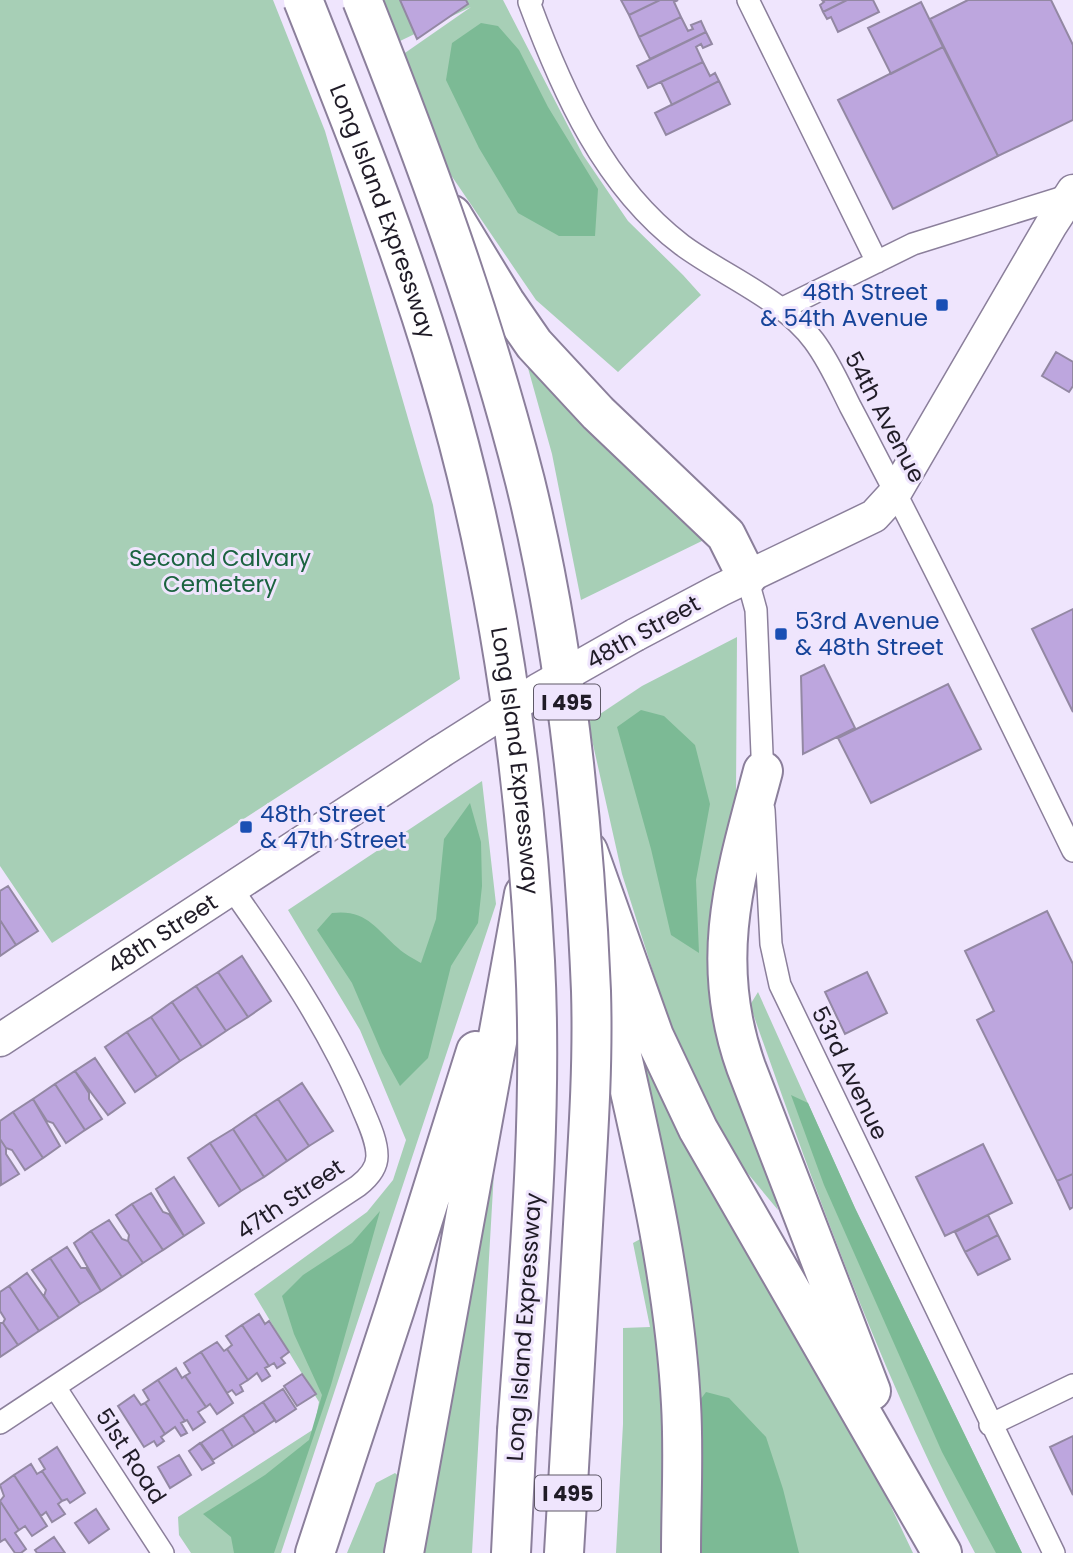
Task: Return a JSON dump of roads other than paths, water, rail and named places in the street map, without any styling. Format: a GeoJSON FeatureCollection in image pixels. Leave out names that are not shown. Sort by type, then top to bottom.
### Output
{"type":"FeatureCollection","features":[{"type":"Feature","properties":{"kind":"highway","name":"Long Island Expressway"},"geometry":{"type":"LineString","coordinates":[[303,0],[382,197],[443,384],[488,575],[505,670],[529,865],[535,964],[534,1162],[510,1553]]}},
{"type":"Feature","properties":{"kind":"highway"},"geometry":{"type":"LineString","coordinates":[[320,0],[429,285],[457,383],[503,572],[520,668],[535,792],[534,842],[404,1553]]}},
{"type":"Feature","properties":{"kind":"highway"},"geometry":{"type":"LineString","coordinates":[[344,0],[426,206],[454,288],[506,476],[545,666],[559,766],[662,1250],[681,1402],[681,1553]]}},
{"type":"Feature","properties":{"kind":"highway","name":"I 495"},"geometry":{"type":"LineString","coordinates":[[362,0],[433,181],[495,370],[525,483],[562,663],[582,839],[591,995],[591,1087],[564,1553]]}},
{"type":"Feature","properties":{"kind":"highway"},"geometry":{"type":"LineString","coordinates":[[385,101],[520,325],[598,413],[726,535],[747,577]]}},
{"type":"Feature","properties":{"kind":"highway"},"geometry":{"type":"LineString","coordinates":[[559,766],[638,993],[676,1084],[723,1174],[942,1553]]}},
{"type":"Feature","properties":{"kind":"highway"},"geometry":{"type":"LineString","coordinates":[[763,771],[731,900],[727,958],[730,1012],[746,1067],[922,1517]]}},
{"type":"Feature","properties":{"kind":"highway"},"geometry":{"type":"LineString","coordinates":[[315,1553],[396,1309],[454,1116],[520,919]]}},
{"type":"Feature","properties":{"kind":"highway"},"geometry":{"type":"LineString","coordinates":[[503,1553],[513,1508]]}},
{"type":"Feature","properties":{"kind":"street"},"geometry":{"type":"LineString","coordinates":[[748,0],[877,262]]}},
{"type":"Feature","properties":{"kind":"street","name":"54th Avenue"},"geometry":{"type":"LineString","coordinates":[[530,1],[573,108],[623,184],[660,227],[680,243],[781,309],[805,331],[826,359],[1073,851]]}},
{"type":"Feature","properties":{"kind":"street","name":"48th Street"},"geometry":{"type":"LineString","coordinates":[[781,309],[913,244],[1071,193]]}},
{"type":"Feature","properties":{"kind":"street","name":"48th Street"},"geometry":{"type":"LineString","coordinates":[[0,1040],[538,690],[635,635],[747,577],[874,516],[895,493],[1071,193]]}},
{"type":"Feature","properties":{"kind":"street","name":"53rd Avenue"},"geometry":{"type":"LineString","coordinates":[[747,577],[756,610],[768,914],[779,985],[1054,1553]]}},
{"type":"Feature","properties":{"kind":"street","name":"47th Street"},"geometry":{"type":"LineString","coordinates":[[0,1423],[358,1186],[376,1164],[375,1145],[366,1117],[333,1047],[305,999],[232,888]]}},
{"type":"Feature","properties":{"kind":"street"},"geometry":{"type":"LineString","coordinates":[[990,1425],[1073,1385]]}},
{"type":"Feature","properties":{"kind":"street","name":"51st Road"},"geometry":{"type":"LineString","coordinates":[[55,1387],[163,1553]]}},
{"type":"Feature","properties":{"kind":"place","name":"48th Street & 54th Avenue"},"geometry":{"type":"Point","coordinates":[942,305]}},
{"type":"Feature","properties":{"kind":"place","name":"53rd Avenue & 48th Street"},"geometry":{"type":"Point","coordinates":[781,634]}},
{"type":"Feature","properties":{"kind":"place","name":"48th Street & 47th Street"},"geometry":{"type":"Point","coordinates":[246,827]}},
{"type":"Feature","properties":{"kind":"park label","name":"Second Calvary Cemetery"},"geometry":{"type":"Point","coordinates":[220,571]}}]}
